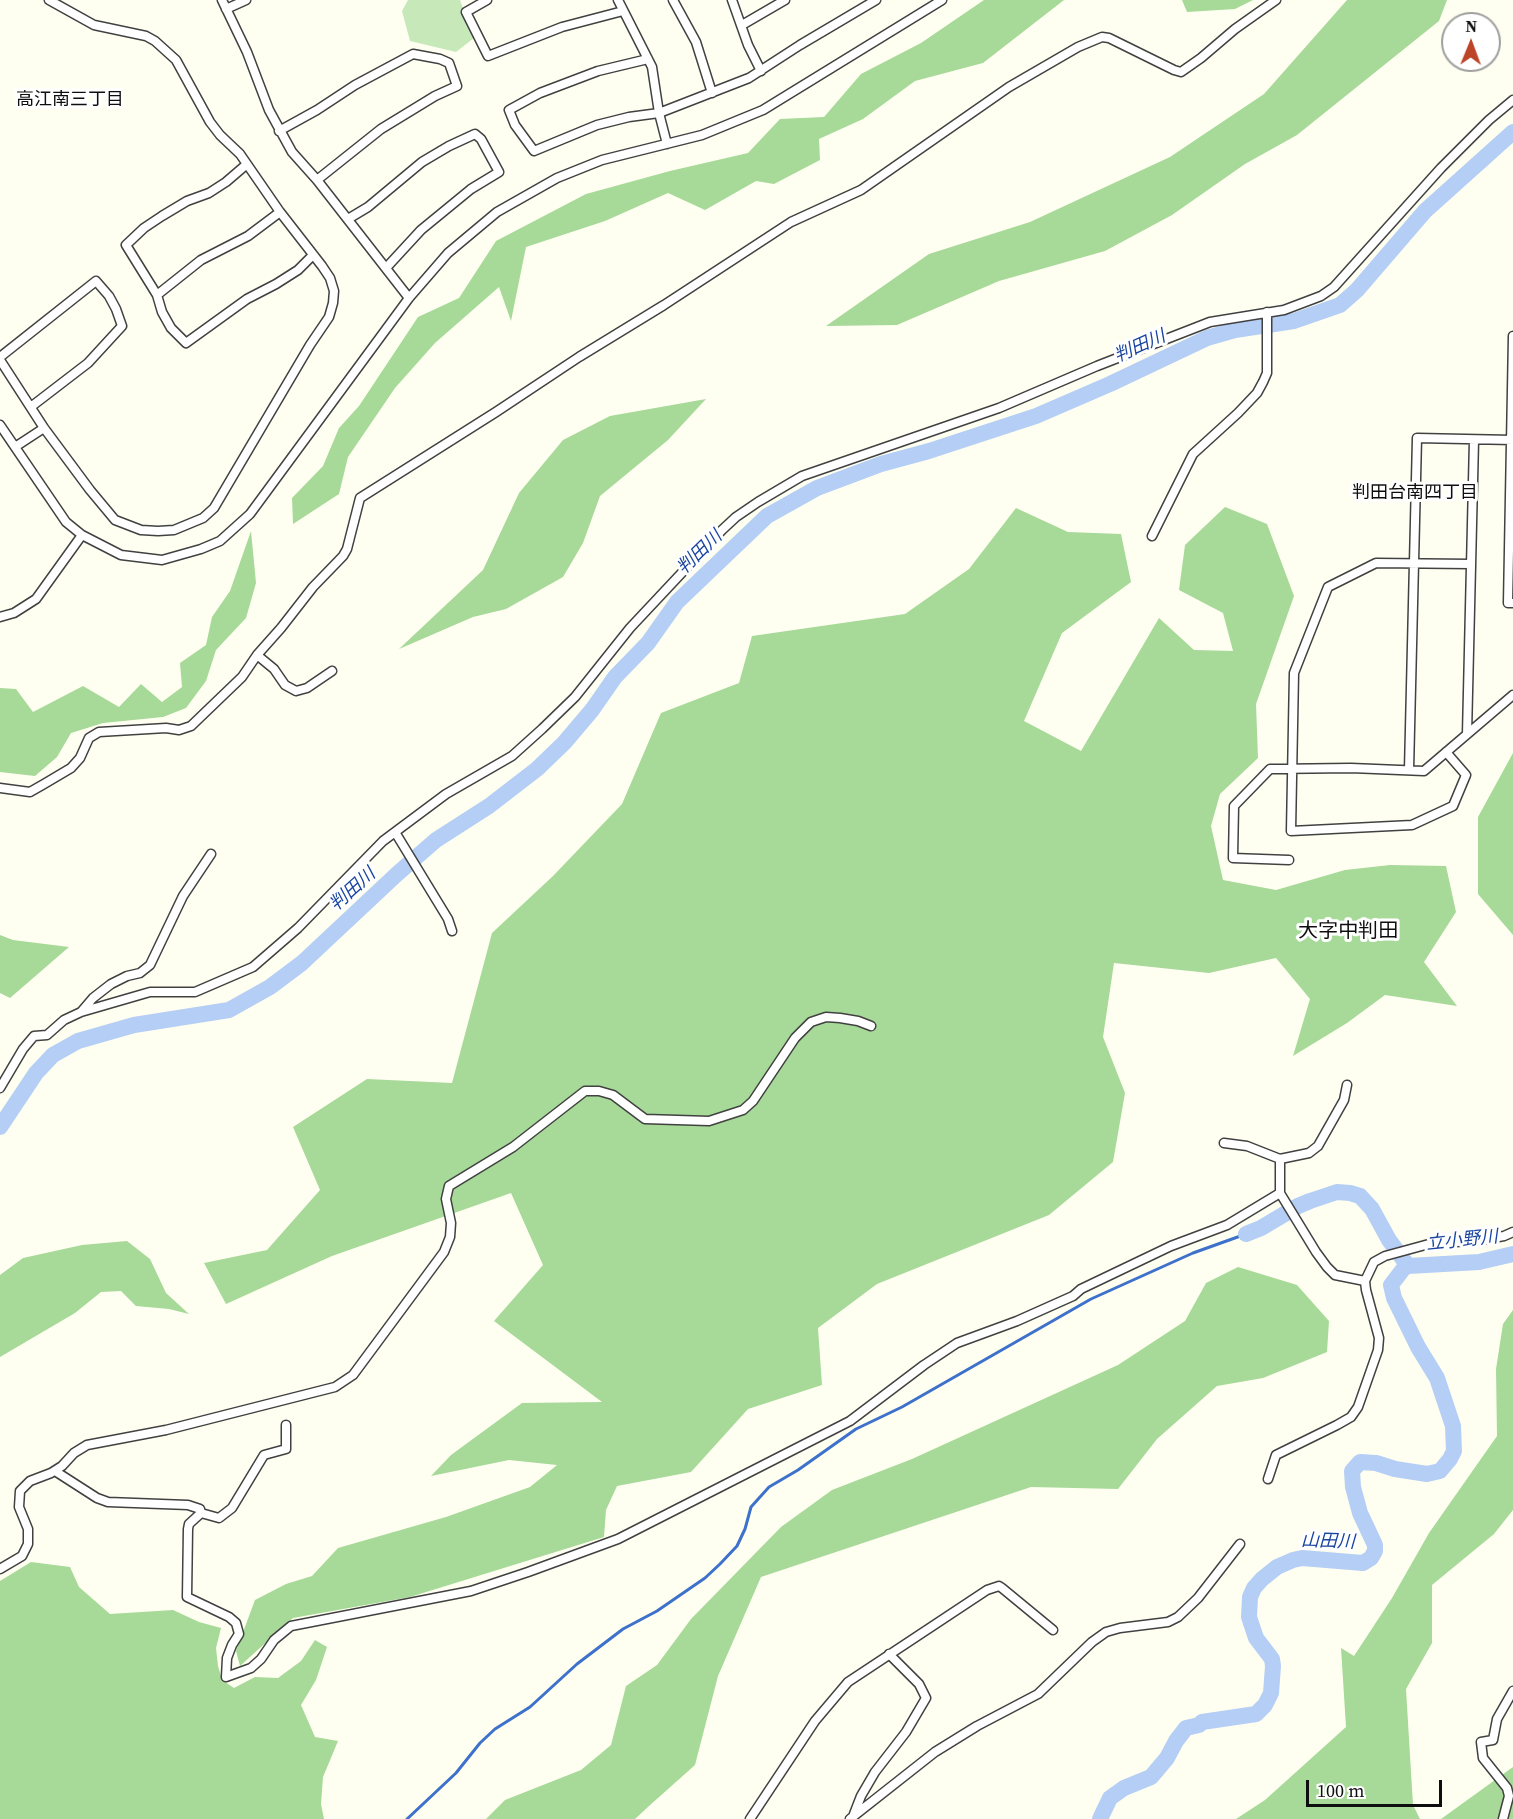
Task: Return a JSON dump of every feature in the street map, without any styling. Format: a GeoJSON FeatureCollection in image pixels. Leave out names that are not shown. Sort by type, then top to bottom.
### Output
{"type":"FeatureCollection","features":[{"type":"Feature","properties":{"kind":"street"},"geometry":{"type":"LineString","coordinates":[[32,406],[88,363],[122,326],[116,309],[96,281],[0,358],[44,428],[90,490],[116,520],[141,530],[174,530],[203,518],[214,508],[225,492],[329,317],[334,291],[330,278],[314,255],[280,212],[247,164],[210,122],[184,71],[165,48],[146,36],[94,25],[49,0]]}},
{"type":"Feature","properties":{"kind":"street"},"geometry":{"type":"LineString","coordinates":[[222,0],[247,52],[279,131],[292,152],[348,219],[409,298]]}},
{"type":"Feature","properties":{"kind":"street"},"geometry":{"type":"LineString","coordinates":[[226,9],[246,0]]}},
{"type":"Feature","properties":{"kind":"street"},"geometry":{"type":"LineString","coordinates":[[487,0],[466,12],[488,56],[562,27],[623,12]]}},
{"type":"Feature","properties":{"kind":"street"},"geometry":{"type":"LineString","coordinates":[[618,0],[652,66],[659,113],[667,144]]}},
{"type":"Feature","properties":{"kind":"street"},"geometry":{"type":"LineString","coordinates":[[673,0],[696,42],[711,93]]}},
{"type":"Feature","properties":{"kind":"street"},"geometry":{"type":"LineString","coordinates":[[732,0],[748,45],[761,71]]}},
{"type":"Feature","properties":{"kind":"street"},"geometry":{"type":"LineString","coordinates":[[742,25],[785,0]]}},
{"type":"Feature","properties":{"kind":"street"},"geometry":{"type":"LineString","coordinates":[[648,59],[598,71],[540,93],[509,110],[515,125],[534,152],[597,125],[659,113],[732,86],[761,71],[876,0]]}},
{"type":"Feature","properties":{"kind":"street"},"geometry":{"type":"LineString","coordinates":[[0,425],[66,522],[82,536],[121,555],[162,560],[220,541],[250,514],[409,298],[448,253],[497,212],[558,178],[602,160],[702,135],[763,110],[942,0]]}},
{"type":"Feature","properties":{"kind":"street"},"geometry":{"type":"LineString","coordinates":[[0,788],[30,792],[71,768],[80,758],[89,738],[99,732],[180,729],[191,726],[242,677],[256,655],[342,556],[347,549],[360,498],[791,222],[861,190],[1009,87],[1078,46],[1102,37],[1109,38],[1181,72],[1276,0]]}},
{"type":"Feature","properties":{"kind":"street"},"geometry":{"type":"LineString","coordinates":[[279,131],[317,110],[355,84],[414,54],[449,63],[457,86],[435,96],[381,129],[316,180]]}},
{"type":"Feature","properties":{"kind":"street"},"geometry":{"type":"LineString","coordinates":[[0,1088],[23,1049],[34,1036],[47,1035],[64,1020],[81,1012],[150,992],[195,992],[253,967],[298,928],[383,841],[446,794],[512,756],[575,697],[630,628],[736,517],[802,476],[832,464],[999,408],[1097,366],[1210,322],[1267,315],[1321,296],[1334,286],[1441,168],[1489,120],[1513,100]]}},
{"type":"Feature","properties":{"kind":"street"},"geometry":{"type":"LineString","coordinates":[[348,219],[368,207],[408,173],[440,151],[475,134],[481,139],[499,172],[471,189],[428,223],[386,268]]}},
{"type":"Feature","properties":{"kind":"street"},"geometry":{"type":"LineString","coordinates":[[247,164],[209,193],[187,201],[144,228],[126,245],[157,295],[162,312],[171,328],[186,344],[247,299],[298,270],[314,255]]}},
{"type":"Feature","properties":{"kind":"street"},"geometry":{"type":"LineString","coordinates":[[157,295],[201,260],[248,236],[280,212]]}},
{"type":"Feature","properties":{"kind":"street"},"geometry":{"type":"LineString","coordinates":[[1152,536],[1193,454],[1257,393],[1263,382],[1267,373],[1267,315]]}},
{"type":"Feature","properties":{"kind":"street"},"geometry":{"type":"LineString","coordinates":[[1513,336],[1508,603],[1513,603]]}},
{"type":"Feature","properties":{"kind":"street"},"geometry":{"type":"LineString","coordinates":[[15,447],[44,428]]}},
{"type":"Feature","properties":{"kind":"street"},"geometry":{"type":"LineString","coordinates":[[1409,770],[1417,438],[1511,440]]}},
{"type":"Feature","properties":{"kind":"street"},"geometry":{"type":"LineString","coordinates":[[1467,734],[1474,440]]}},
{"type":"Feature","properties":{"kind":"street"},"geometry":{"type":"LineString","coordinates":[[0,617],[14,613],[36,598],[82,536]]}},
{"type":"Feature","properties":{"kind":"street"},"geometry":{"type":"LineString","coordinates":[[1446,752],[1466,775],[1453,806],[1412,825],[1292,831],[1294,673],[1328,587],[1376,563],[1471,564]]}},
{"type":"Feature","properties":{"kind":"street"},"geometry":{"type":"LineString","coordinates":[[256,655],[274,669],[285,685],[296,691],[307,688],[332,671]]}},
{"type":"Feature","properties":{"kind":"street"},"geometry":{"type":"LineString","coordinates":[[1289,861],[1233,858],[1234,806],[1270,769],[1424,771],[1513,695]]}},
{"type":"Feature","properties":{"kind":"street"},"geometry":{"type":"LineString","coordinates":[[395,832],[448,919],[452,931]]}},
{"type":"Feature","properties":{"kind":"street"},"geometry":{"type":"LineString","coordinates":[[81,1012],[93,998],[111,984],[127,976],[140,973],[150,965],[183,896],[211,854]]}},
{"type":"Feature","properties":{"kind":"street"},"geometry":{"type":"LineString","coordinates":[[0,1569],[22,1556],[28,1544],[28,1529],[19,1507],[20,1491],[30,1481],[62,1467],[74,1453],[87,1445],[166,1430],[335,1387],[353,1375],[444,1252],[450,1238],[451,1223],[446,1199],[449,1186],[513,1147],[585,1091],[599,1091],[613,1095],[645,1119],[708,1121],[743,1110],[753,1101],[795,1038],[812,1022],[826,1017],[858,1021],[871,1026]]}},
{"type":"Feature","properties":{"kind":"street"},"geometry":{"type":"LineString","coordinates":[[1224,1143],[1247,1146],[1280,1159],[1309,1153],[1318,1146],[1344,1100],[1347,1085]]}},
{"type":"Feature","properties":{"kind":"street"},"geometry":{"type":"LineString","coordinates":[[1280,1159],[1280,1194],[1316,1252],[1335,1275],[1365,1281]]}},
{"type":"Feature","properties":{"kind":"street"},"geometry":{"type":"LineString","coordinates":[[201,1513],[189,1524],[188,1529],[187,1597],[230,1617],[236,1623],[239,1634],[231,1645],[227,1658],[226,1677],[250,1668],[261,1659],[274,1640],[291,1626],[471,1590],[618,1539],[850,1421],[957,1343],[1049,1306],[1171,1246],[1227,1225],[1280,1194]]}},
{"type":"Feature","properties":{"kind":"street"},"geometry":{"type":"LineString","coordinates":[[1268,1479],[1276,1455],[1351,1417],[1358,1407],[1378,1350],[1379,1338],[1365,1281],[1374,1262],[1385,1256],[1430,1244],[1482,1240],[1513,1232]]}},
{"type":"Feature","properties":{"kind":"street"},"geometry":{"type":"LineString","coordinates":[[55,1471],[96,1498],[108,1502],[188,1505],[200,1509],[201,1513],[219,1518],[232,1508],[264,1455],[286,1449],[286,1425]]}},
{"type":"Feature","properties":{"kind":"street"},"geometry":{"type":"LineString","coordinates":[[852,1817],[955,1739],[1038,1694],[1092,1642],[1107,1632],[1120,1628],[1168,1622],[1178,1617],[1198,1598],[1240,1544]]}},
{"type":"Feature","properties":{"kind":"street"},"geometry":{"type":"LineString","coordinates":[[750,1819],[810,1729],[834,1698],[859,1673],[987,1590],[999,1586],[1053,1630]]}},
{"type":"Feature","properties":{"kind":"street"},"geometry":{"type":"LineString","coordinates":[[852,1817],[875,1772],[906,1732],[926,1698],[919,1684],[889,1654]]}},
{"type":"Feature","properties":{"kind":"street"},"geometry":{"type":"LineString","coordinates":[[1503,1819],[1509,1796],[1507,1788],[1483,1758],[1481,1743],[1493,1740],[1497,1719],[1513,1691]]}},
{"type":"Feature","properties":{"kind":"green space"},"geometry":{"type":"Polygon","coordinates":[[[408,0],[460,0],[474,38],[456,52],[410,41],[402,11],[408,0]]]}},
{"type":"Feature","properties":{"kind":"green space"},"geometry":{"type":"Polygon","coordinates":[[[984,0],[1064,0],[983,63],[915,81],[863,119],[819,139],[820,160],[774,184],[756,181],[705,210],[668,193],[605,221],[526,247],[511,321],[499,287],[435,343],[395,388],[348,457],[339,494],[293,524],[292,498],[323,466],[339,428],[359,406],[418,317],[459,298],[496,241],[586,194],[748,153],[780,119],[824,117],[861,74],[921,43],[984,0]]]}},
{"type":"Feature","properties":{"kind":"green space"},"geometry":{"type":"Polygon","coordinates":[[[1182,0],[1253,0],[1235,9],[1187,12],[1182,0]]]}},
{"type":"Feature","properties":{"kind":"green space"},"geometry":{"type":"Polygon","coordinates":[[[1347,0],[1447,0],[1439,21],[1297,135],[1245,164],[1172,215],[1105,251],[999,281],[897,325],[826,326],[929,254],[1030,222],[1170,157],[1264,94],[1347,0]]]}},
{"type":"Feature","properties":{"kind":"green space"},"geometry":{"type":"Polygon","coordinates":[[[706,399],[668,440],[600,496],[583,543],[563,577],[506,609],[473,617],[399,649],[483,570],[519,493],[563,440],[610,416],[706,399]]]}},
{"type":"Feature","properties":{"kind":"green space"},"geometry":{"type":"Polygon","coordinates":[[[1225,507],[1267,524],[1294,596],[1256,704],[1258,758],[1220,794],[1211,826],[1223,880],[1276,890],[1345,870],[1390,865],[1446,866],[1456,912],[1424,962],[1457,1006],[1385,995],[1347,1023],[1293,1056],[1310,999],[1276,958],[1209,973],[1114,963],[1103,1037],[1125,1093],[1113,1162],[1049,1215],[877,1284],[818,1328],[822,1385],[748,1409],[691,1472],[617,1486],[606,1510],[604,1537],[410,1597],[293,1618],[240,1666],[236,1651],[255,1600],[286,1584],[312,1576],[338,1548],[446,1517],[530,1487],[557,1465],[509,1460],[431,1476],[451,1455],[522,1403],[602,1402],[494,1321],[543,1265],[511,1193],[332,1256],[226,1304],[204,1263],[267,1250],[320,1190],[293,1127],[367,1079],[452,1083],[492,933],[553,876],[622,804],[661,713],[739,683],[752,636],[905,614],[969,569],[1016,508],[1068,532],[1121,534],[1131,582],[1062,633],[1024,721],[1081,751],[1159,618],[1194,650],[1233,651],[1223,613],[1179,590],[1185,545],[1225,507]]]}},
{"type":"Feature","properties":{"kind":"green space"},"geometry":{"type":"Polygon","coordinates":[[[251,531],[256,583],[246,618],[216,650],[206,681],[186,708],[163,717],[103,723],[71,733],[57,757],[35,776],[0,772],[0,688],[16,689],[33,712],[83,686],[119,707],[141,684],[162,702],[182,687],[180,663],[206,645],[212,617],[230,591],[251,531]]]}},
{"type":"Feature","properties":{"kind":"green space"},"geometry":{"type":"Polygon","coordinates":[[[1513,753],[1513,935],[1478,894],[1478,817],[1513,753]]]}},
{"type":"Feature","properties":{"kind":"green space"},"geometry":{"type":"Polygon","coordinates":[[[0,935],[13,940],[69,947],[10,998],[0,993],[0,935]]]}},
{"type":"Feature","properties":{"kind":"green space"},"geometry":{"type":"Polygon","coordinates":[[[127,1241],[150,1259],[166,1293],[189,1314],[169,1309],[136,1306],[121,1291],[101,1292],[75,1313],[0,1357],[0,1275],[23,1258],[82,1245],[127,1241]]]}},
{"type":"Feature","properties":{"kind":"green space"},"geometry":{"type":"Polygon","coordinates":[[[1238,1267],[1297,1285],[1329,1321],[1327,1352],[1263,1378],[1217,1386],[1157,1439],[1118,1489],[1031,1487],[761,1577],[718,1676],[695,1765],[635,1819],[486,1819],[505,1800],[581,1770],[611,1745],[626,1686],[657,1665],[691,1619],[781,1527],[832,1490],[912,1459],[1118,1365],[1185,1321],[1206,1283],[1238,1267]]]}},
{"type":"Feature","properties":{"kind":"green space"},"geometry":{"type":"Polygon","coordinates":[[[1513,1310],[1513,1510],[1494,1534],[1432,1585],[1432,1643],[1406,1689],[1413,1805],[1420,1819],[1236,1819],[1265,1800],[1346,1727],[1341,1648],[1354,1656],[1392,1598],[1429,1533],[1497,1436],[1496,1369],[1503,1324],[1513,1310]]]}},
{"type":"Feature","properties":{"kind":"green space"},"geometry":{"type":"Polygon","coordinates":[[[31,1562],[70,1567],[79,1587],[110,1614],[173,1610],[199,1622],[221,1628],[216,1648],[218,1666],[222,1680],[234,1688],[255,1677],[278,1678],[301,1661],[315,1640],[327,1647],[316,1680],[301,1705],[315,1737],[338,1741],[323,1777],[321,1804],[324,1819],[0,1819],[0,1581],[31,1562]]]}},
{"type":"Feature","properties":{"kind":"green space"},"geometry":{"type":"Polygon","coordinates":[[[1513,1767],[1513,1819],[1441,1819],[1513,1767]]]}},
{"type":"Feature","properties":{"kind":"waterway","name":"判田川"},"geometry":{"type":"LineString","coordinates":[[0,1127],[36,1073],[53,1055],[78,1041],[134,1025],[229,1010],[270,987],[302,963],[436,840],[489,806],[537,769],[564,743],[592,710],[615,677],[648,643],[677,602],[767,516],[817,488],[881,464],[1036,416],[1207,338],[1235,330],[1294,321],[1340,305],[1357,290],[1425,211],[1513,132]]}},
{"type":"Feature","properties":{"kind":"waterway","name":"立小野川"},"geometry":{"type":"LineString","coordinates":[[1246,1234],[1310,1201],[1337,1192],[1350,1193],[1360,1196],[1372,1209],[1389,1240],[1408,1266]]}},
{"type":"Feature","properties":{"kind":"waterway"},"geometry":{"type":"LineString","coordinates":[[407,1819],[456,1773],[480,1743],[495,1729],[530,1707],[577,1664],[623,1629],[657,1611],[705,1578],[737,1546],[751,1507],[769,1487],[798,1470],[856,1429],[902,1407],[1091,1299],[1193,1253],[1246,1234]]}},
{"type":"Feature","properties":{"kind":"waterway","name":"立小野川"},"geometry":{"type":"LineString","coordinates":[[1408,1266],[1479,1262],[1513,1254]]}},
{"type":"Feature","properties":{"kind":"waterway","name":"山田川"},"geometry":{"type":"LineString","coordinates":[[1100,1819],[1110,1798],[1124,1788],[1151,1777],[1167,1758],[1186,1728],[1202,1722],[1256,1714],[1265,1705],[1271,1693],[1273,1666],[1272,1659],[1256,1638],[1249,1617],[1250,1597],[1262,1579],[1277,1567],[1293,1560],[1302,1558],[1363,1563],[1371,1558],[1375,1545],[1360,1513],[1353,1487],[1352,1471],[1360,1462],[1376,1463],[1395,1469],[1427,1474],[1440,1471],[1450,1459],[1454,1451],[1453,1426],[1437,1378],[1418,1347],[1394,1298],[1391,1285],[1408,1266]]}},
{"type":"Feature","properties":{"kind":"district","name":"高江南三丁目"},"geometry":{"type":"Point","coordinates":[70,100]}},
{"type":"Feature","properties":{"kind":"district","name":"判田台南四丁目"},"geometry":{"type":"Point","coordinates":[1415,493]}},
{"type":"Feature","properties":{"kind":"district","name":"大字中判田"},"geometry":{"type":"Point","coordinates":[1348,932]}}]}
